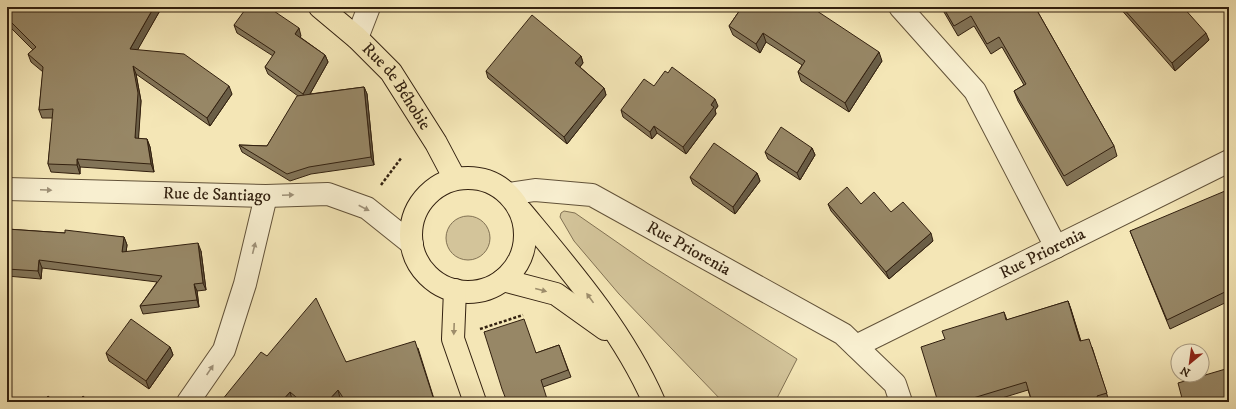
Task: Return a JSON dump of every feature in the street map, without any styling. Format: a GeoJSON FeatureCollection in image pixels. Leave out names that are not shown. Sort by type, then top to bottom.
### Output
{"type":"FeatureCollection","features":[{"type":"Feature","properties":{"kind":"main road","name":"Rue de Béhobie"},"geometry":{"type":"LineString","coordinates":[[320,7],[357,38],[391,72],[436,143],[455,179]]}},
{"type":"Feature","properties":{"kind":"main road"},"geometry":{"type":"LineString","coordinates":[[514,201],[525,228],[524,247],[517,265],[503,280],[489,288],[472,291],[455,290],[440,284],[427,274],[417,260],[412,244],[412,227],[417,211],[423,201],[439,186],[455,179],[474,178],[492,183],[514,201],[570,270],[621,340],[656,399]]}},
{"type":"Feature","properties":{"kind":"main road"},"geometry":{"type":"LineString","coordinates":[[503,280],[556,294],[621,340]]}},
{"type":"Feature","properties":{"kind":"main road"},"geometry":{"type":"LineString","coordinates":[[455,290],[453,339],[475,402]]}},
{"type":"Feature","properties":{"kind":"street"},"geometry":{"type":"LineString","coordinates":[[357,38],[369,7]]}},
{"type":"Feature","properties":{"kind":"street"},"geometry":{"type":"LineString","coordinates":[[900,7],[975,91],[1056,247]]}},
{"type":"Feature","properties":{"kind":"street","name":"Rue Priorenia"},"geometry":{"type":"LineString","coordinates":[[856,346],[1229,161]]}},
{"type":"Feature","properties":{"kind":"street","name":"Rue de Santiago"},"geometry":{"type":"LineString","coordinates":[[7,189],[266,196],[328,194],[367,208],[412,244]]}},
{"type":"Feature","properties":{"kind":"street","name":"Rue Priorenia"},"geometry":{"type":"LineString","coordinates":[[514,201],[535,190],[592,195],[843,334],[894,384],[901,402]]}},
{"type":"Feature","properties":{"kind":"street"},"geometry":{"type":"LineString","coordinates":[[188,402],[224,350],[246,284],[266,196]]}},
{"type":"Feature","properties":{"kind":"path"},"geometry":{"type":"LineString","coordinates":[[377,190],[402,157]]}},
{"type":"Feature","properties":{"kind":"path"},"geometry":{"type":"LineString","coordinates":[[478,330],[530,313]]}},
{"type":"Feature","properties":{"kind":"shaded area"},"geometry":{"type":"Polygon","coordinates":[[[564,211],[575,213],[647,263],[797,359],[775,402],[723,402],[619,294],[574,241],[560,217],[561,213],[564,211]]]}},
{"type":"Feature","properties":{"kind":"shaded area"},"geometry":{"type":"Polygon","coordinates":[[[464,216],[472,216],[477,217],[484,222],[489,229],[489,247],[484,254],[477,259],[464,260],[456,257],[449,250],[446,242],[446,234],[449,226],[456,219],[464,216]]]}},
{"type":"Feature","properties":{"kind":"building"},"geometry":{"type":"Polygon","coordinates":[[[7,7],[154,7],[130,49],[184,54],[229,86],[207,118],[133,66],[138,93],[135,138],[147,139],[151,164],[77,159],[77,165],[48,164],[53,109],[39,110],[43,67],[28,54],[36,47],[7,18],[7,7]]]}},
{"type":"Feature","properties":{"kind":"building"},"geometry":{"type":"Polygon","coordinates":[[[247,7],[268,7],[299,28],[295,34],[325,55],[303,94],[265,67],[275,52],[234,25],[247,7]]]}},
{"type":"Feature","properties":{"kind":"building"},"geometry":{"type":"Polygon","coordinates":[[[742,7],[811,7],[879,52],[845,103],[798,72],[805,61],[763,33],[756,44],[729,26],[742,7]]]}},
{"type":"Feature","properties":{"kind":"building"},"geometry":{"type":"Polygon","coordinates":[[[943,7],[1035,7],[1114,146],[1064,176],[1014,91],[1026,84],[999,37],[987,44],[971,16],[954,26],[943,7]]]}},
{"type":"Feature","properties":{"kind":"building"},"geometry":{"type":"Polygon","coordinates":[[[1122,7],[1183,7],[1206,33],[1172,63],[1122,7]]]}},
{"type":"Feature","properties":{"kind":"building"},"geometry":{"type":"Polygon","coordinates":[[[532,15],[581,56],[575,63],[604,88],[564,137],[486,71],[532,15]]]}},
{"type":"Feature","properties":{"kind":"building"},"geometry":{"type":"Polygon","coordinates":[[[672,67],[715,99],[711,105],[714,107],[683,147],[654,126],[650,132],[621,110],[644,79],[654,86],[665,71],[668,73],[672,67]]]}},
{"type":"Feature","properties":{"kind":"building"},"geometry":{"type":"Polygon","coordinates":[[[364,87],[371,157],[309,167],[287,174],[239,145],[267,146],[297,96],[364,87]]]}},
{"type":"Feature","properties":{"kind":"building"},"geometry":{"type":"Polygon","coordinates":[[[781,127],[812,148],[797,173],[765,152],[781,127]]]}},
{"type":"Feature","properties":{"kind":"building"},"geometry":{"type":"Polygon","coordinates":[[[714,143],[757,173],[733,207],[690,177],[714,143]]]}},
{"type":"Feature","properties":{"kind":"building"},"geometry":{"type":"Polygon","coordinates":[[[847,187],[861,204],[874,192],[891,212],[903,202],[931,233],[886,272],[828,204],[847,187]]]}},
{"type":"Feature","properties":{"kind":"building"},"geometry":{"type":"Polygon","coordinates":[[[1225,191],[1229,200],[1229,290],[1167,320],[1130,231],[1225,191]]]}},
{"type":"Feature","properties":{"kind":"building"},"geometry":{"type":"Polygon","coordinates":[[[7,229],[65,233],[65,230],[124,237],[122,252],[198,243],[203,283],[194,284],[197,300],[140,306],[162,276],[39,260],[38,271],[7,269],[7,229]]]}},
{"type":"Feature","properties":{"kind":"building"},"geometry":{"type":"Polygon","coordinates":[[[316,298],[346,362],[415,341],[434,400],[429,402],[346,402],[338,390],[327,402],[302,402],[290,392],[281,402],[225,402],[222,400],[261,352],[267,356],[316,298]]]}},
{"type":"Feature","properties":{"kind":"building"},"geometry":{"type":"Polygon","coordinates":[[[1068,301],[1080,341],[1089,339],[1107,393],[1097,396],[1099,402],[1032,402],[1026,382],[960,402],[938,402],[921,347],[945,339],[942,331],[1004,312],[1006,320],[1068,301]]]}},
{"type":"Feature","properties":{"kind":"building"},"geometry":{"type":"Polygon","coordinates":[[[131,319],[170,347],[146,381],[106,353],[131,319]]]}},
{"type":"Feature","properties":{"kind":"building"},"geometry":{"type":"Polygon","coordinates":[[[524,319],[536,353],[559,345],[568,370],[541,380],[548,402],[507,402],[484,332],[524,319]]]}},
{"type":"Feature","properties":{"kind":"building"},"geometry":{"type":"Polygon","coordinates":[[[1229,368],[1229,402],[1183,402],[1178,383],[1210,383],[1210,374],[1229,368]]]}},
{"type":"Feature","properties":{"kind":"building"},"geometry":{"type":"Polygon","coordinates":[[[48,396],[55,402],[43,402],[48,396]]]}},
{"type":"Feature","properties":{"kind":"building"},"geometry":{"type":"Polygon","coordinates":[[[83,396],[90,402],[78,402],[83,396]]]}}]}
